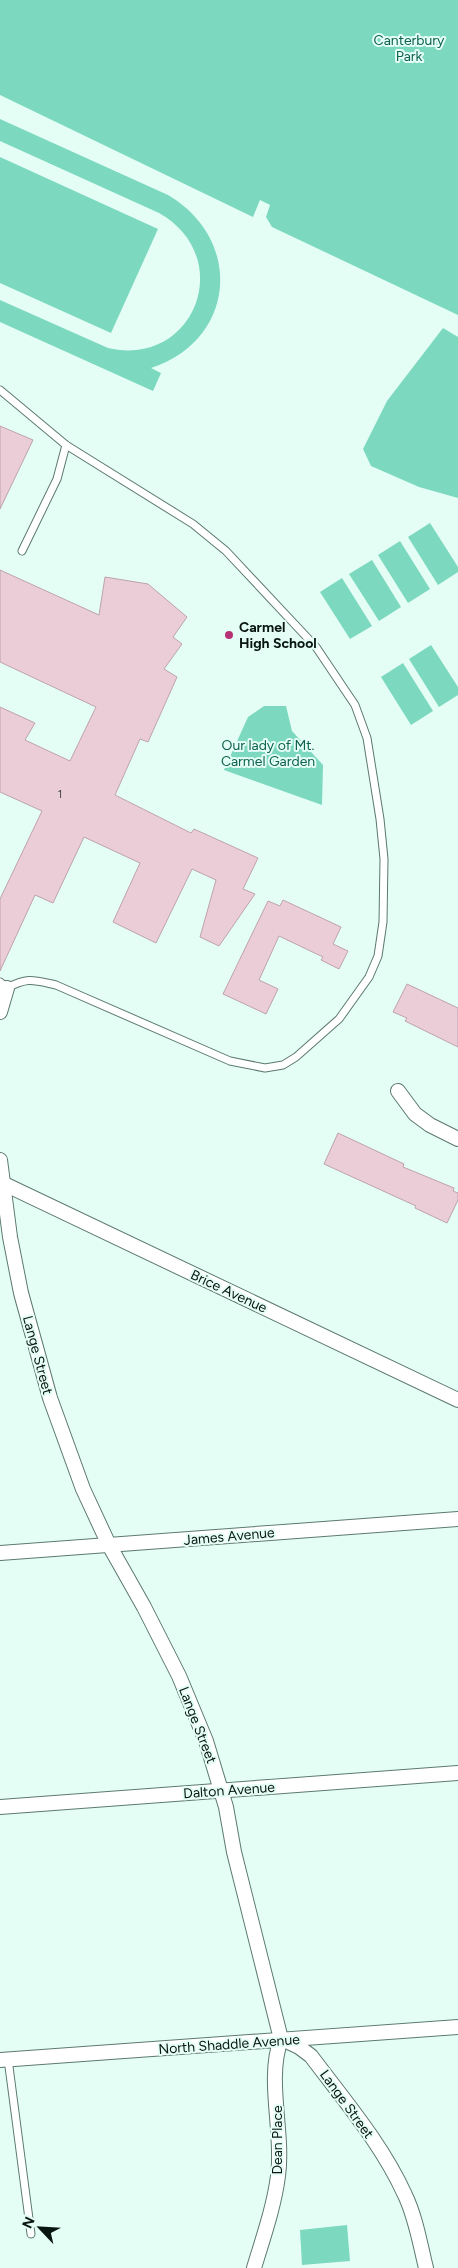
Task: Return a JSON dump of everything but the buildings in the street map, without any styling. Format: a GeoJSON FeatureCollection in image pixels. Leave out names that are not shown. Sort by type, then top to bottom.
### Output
{"type":"FeatureCollection","features":[{"type":"Feature","properties":{"kind":"street"},"geometry":{"type":"LineString","coordinates":[[0,1012],[3,985]]}},
{"type":"Feature","properties":{"kind":"street"},"geometry":{"type":"LineString","coordinates":[[398,1091],[415,1114],[430,1125],[458,1139]]}},
{"type":"Feature","properties":{"kind":"street","name":"Lange Street"},"geometry":{"type":"LineString","coordinates":[[0,1160],[1,1183],[21,1293],[50,1398],[84,1489],[109,1546],[144,1607],[179,1676],[206,1741],[221,1790],[234,1852],[281,2039],[299,2047],[311,2056],[372,2138],[406,2196],[414,2219],[426,2268]]}},
{"type":"Feature","properties":{"kind":"street","name":"Brice Avenue"},"geometry":{"type":"LineString","coordinates":[[1,1183],[458,1400]]}},
{"type":"Feature","properties":{"kind":"street","name":"James Avenue"},"geometry":{"type":"LineString","coordinates":[[0,1552],[109,1546],[458,1519]]}},
{"type":"Feature","properties":{"kind":"street","name":"Dalton Avenue"},"geometry":{"type":"LineString","coordinates":[[0,1807],[458,1773]]}},
{"type":"Feature","properties":{"kind":"street","name":"North Shaddle Avenue"},"geometry":{"type":"LineString","coordinates":[[4,2060],[458,2027]]}},
{"type":"Feature","properties":{"kind":"street","name":"Dean Place"},"geometry":{"type":"LineString","coordinates":[[254,2268],[269,2218],[278,2176],[280,2140],[275,2066],[276,2051],[281,2039]]}},
{"type":"Feature","properties":{"kind":"lane"},"geometry":{"type":"LineString","coordinates":[[0,390],[66,445],[193,524],[226,551],[316,647],[355,705],[367,738],[380,819],[384,859],[383,922],[378,956],[370,977],[339,1019],[296,1057],[283,1065],[265,1068],[230,1061],[56,986],[36,980],[22,980],[3,985]]}},
{"type":"Feature","properties":{"kind":"lane"},"geometry":{"type":"LineString","coordinates":[[22,551],[57,479],[66,445]]}},
{"type":"Feature","properties":{"kind":"lane"},"geometry":{"type":"LineString","coordinates":[[4,2060],[31,2234]]}},
{"type":"Feature","properties":{"kind":"green space","name":"Canterbury Park"},"geometry":{"type":"Polygon","coordinates":[[[0,0],[458,0],[458,315],[272,227],[266,217],[270,205],[260,200],[253,217],[0,95],[0,0]]]}},
{"type":"Feature","properties":{"kind":"green space"},"geometry":{"type":"Polygon","coordinates":[[[0,119],[168,195],[193,214],[209,237],[218,262],[220,288],[214,313],[200,335],[179,354],[151,368],[161,373],[153,391],[0,322],[0,300],[108,348],[138,350],[164,342],[183,326],[195,304],[200,280],[196,255],[183,232],[159,213],[0,141],[0,119]]]}},
{"type":"Feature","properties":{"kind":"green space"},"geometry":{"type":"Polygon","coordinates":[[[0,157],[158,229],[111,333],[0,283],[0,157]]]}},
{"type":"Feature","properties":{"kind":"green space"},"geometry":{"type":"Polygon","coordinates":[[[443,328],[458,337],[458,498],[419,487],[371,466],[363,449],[387,401],[443,328]]]}},
{"type":"Feature","properties":{"kind":"green space"},"geometry":{"type":"Polygon","coordinates":[[[430,523],[458,567],[458,572],[438,585],[408,537],[430,523]]]}},
{"type":"Feature","properties":{"kind":"green space"},"geometry":{"type":"Polygon","coordinates":[[[400,541],[430,589],[408,603],[378,555],[400,541]]]}},
{"type":"Feature","properties":{"kind":"green space"},"geometry":{"type":"Polygon","coordinates":[[[372,560],[401,607],[379,621],[349,574],[372,560]]]}},
{"type":"Feature","properties":{"kind":"green space"},"geometry":{"type":"Polygon","coordinates":[[[342,578],[372,626],[350,639],[320,592],[342,578]]]}},
{"type":"Feature","properties":{"kind":"green space"},"geometry":{"type":"Polygon","coordinates":[[[431,645],[458,687],[458,695],[439,707],[409,659],[431,645]]]}},
{"type":"Feature","properties":{"kind":"green space"},"geometry":{"type":"Polygon","coordinates":[[[403,663],[433,711],[411,725],[381,677],[403,663]]]}},
{"type":"Feature","properties":{"kind":"green space","name":"Our lady of Mt. Carmel Garden"},"geometry":{"type":"Polygon","coordinates":[[[264,706],[286,706],[292,731],[323,765],[322,805],[224,770],[248,717],[264,706]]]}},
{"type":"Feature","properties":{"kind":"green space"},"geometry":{"type":"Polygon","coordinates":[[[347,2225],[350,2261],[302,2265],[300,2230],[347,2225]]]}},
{"type":"Feature","properties":{"kind":"place","name":"Carmel High School"},"geometry":{"type":"Point","coordinates":[229,635]}}]}
